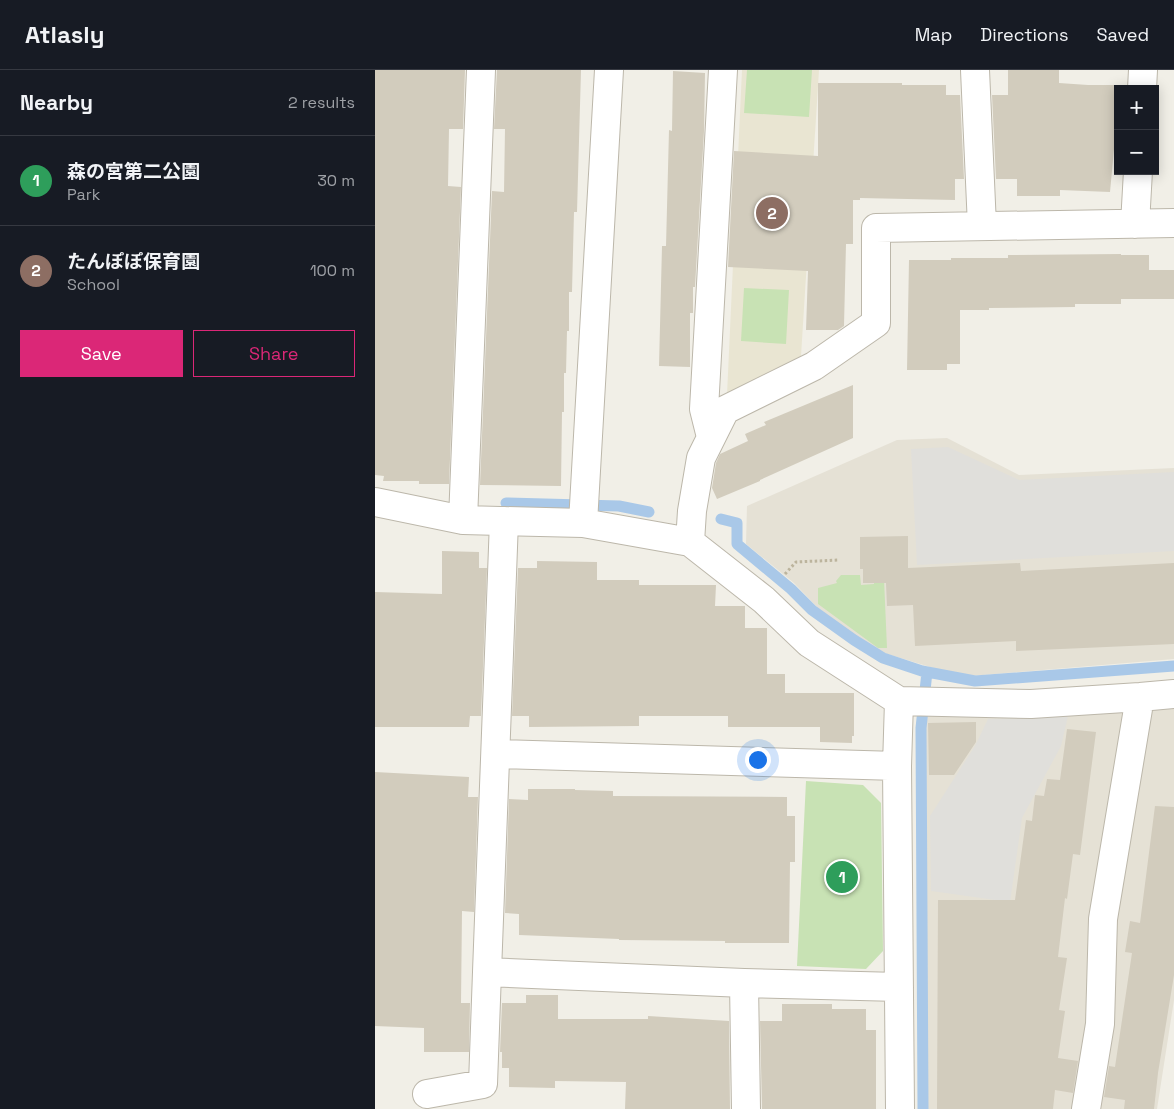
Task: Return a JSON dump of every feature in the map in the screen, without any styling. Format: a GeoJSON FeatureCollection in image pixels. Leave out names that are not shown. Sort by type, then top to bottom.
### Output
{"type":"FeatureCollection","features":[{"type":"Feature","properties":{"kind":"street"},"geometry":{"type":"LineString","coordinates":[[463,520],[481,70]]}},
{"type":"Feature","properties":{"kind":"street"},"geometry":{"type":"LineString","coordinates":[[584,510],[609,70]]}},
{"type":"Feature","properties":{"kind":"street"},"geometry":{"type":"LineString","coordinates":[[711,437],[704,409],[723,70]]}},
{"type":"Feature","properties":{"kind":"street"},"geometry":{"type":"LineString","coordinates":[[975,70],[982,226]]}},
{"type":"Feature","properties":{"kind":"street"},"geometry":{"type":"LineString","coordinates":[[1142,85],[1143,70]]}},
{"type":"Feature","properties":{"kind":"street"},"geometry":{"type":"LineString","coordinates":[[1135,224],[1137,175]]}},
{"type":"Feature","properties":{"kind":"street"},"geometry":{"type":"LineString","coordinates":[[690,542],[692,511],[701,458],[725,410],[814,366],[876,324],[875,228],[1174,223]]}},
{"type":"Feature","properties":{"kind":"street"},"geometry":{"type":"LineString","coordinates":[[375,502],[463,520],[504,521],[584,510],[690,542],[764,600],[809,643],[915,702],[1031,704],[1174,694]]}},
{"type":"Feature","properties":{"kind":"street"},"geometry":{"type":"LineString","coordinates":[[427,1094],[483,1084],[504,521]]}},
{"type":"Feature","properties":{"kind":"street"},"geometry":{"type":"LineString","coordinates":[[1086,1109],[1100,1024],[1103,919],[1140,697]]}},
{"type":"Feature","properties":{"kind":"street"},"geometry":{"type":"LineString","coordinates":[[900,1109],[897,766],[915,702]]}},
{"type":"Feature","properties":{"kind":"street"},"geometry":{"type":"LineString","coordinates":[[495,754],[897,766]]}},
{"type":"Feature","properties":{"kind":"street"},"geometry":{"type":"LineString","coordinates":[[487,972],[744,983],[899,987]]}},
{"type":"Feature","properties":{"kind":"street"},"geometry":{"type":"LineString","coordinates":[[744,983],[746,1109]]}},
{"type":"Feature","properties":{"kind":"path"},"geometry":{"type":"LineString","coordinates":[[788,570],[795,562],[839,560]]}},
{"type":"Feature","properties":{"kind":"shaded area"},"geometry":{"type":"Polygon","coordinates":[[[742,70],[819,70],[801,356],[780,369],[727,395],[742,70]]]}},
{"type":"Feature","properties":{"kind":"shaded area"},"geometry":{"type":"Polygon","coordinates":[[[947,438],[1019,475],[1174,468],[1174,659],[971,676],[940,670],[884,653],[856,636],[817,607],[794,583],[746,544],[747,506],[897,440],[947,438]]]}},
{"type":"Feature","properties":{"kind":"shaded area"},"geometry":{"type":"Polygon","coordinates":[[[948,447],[1019,480],[1174,472],[1174,551],[917,565],[911,449],[948,447]]]}},
{"type":"Feature","properties":{"kind":"shaded area"},"geometry":{"type":"Polygon","coordinates":[[[1174,708],[1174,1000],[1157,1109],[927,1109],[926,716],[1174,708]]]}},
{"type":"Feature","properties":{"kind":"shaded area"},"geometry":{"type":"Polygon","coordinates":[[[1068,716],[1061,746],[1022,818],[1010,902],[931,891],[930,816],[975,746],[988,719],[1068,716]]]}},
{"type":"Feature","properties":{"kind":"green space"},"geometry":{"type":"Polygon","coordinates":[[[747,70],[812,70],[809,117],[744,113],[747,70]]]}},
{"type":"Feature","properties":{"kind":"green space"},"geometry":{"type":"Polygon","coordinates":[[[744,288],[789,290],[786,344],[741,341],[744,288]]]}},
{"type":"Feature","properties":{"kind":"green space"},"geometry":{"type":"Polygon","coordinates":[[[841,575],[860,575],[861,585],[874,584],[874,580],[884,579],[887,648],[878,648],[818,604],[818,588],[837,583],[836,581],[841,575]]]}},
{"type":"Feature","properties":{"kind":"green space"},"geometry":{"type":"Polygon","coordinates":[[[806,781],[863,785],[881,803],[883,951],[866,969],[797,966],[806,781]]]}},
{"type":"Feature","properties":{"kind":"building"},"geometry":{"type":"Polygon","coordinates":[[[375,70],[465,70],[463,129],[449,129],[448,186],[461,187],[449,484],[419,484],[419,481],[383,481],[384,476],[375,475],[375,70]]]}},
{"type":"Feature","properties":{"kind":"building"},"geometry":{"type":"Polygon","coordinates":[[[497,70],[581,70],[577,212],[574,212],[572,292],[569,292],[569,331],[567,331],[566,373],[564,373],[561,486],[480,485],[492,191],[504,192],[505,129],[494,129],[497,70]]]}},
{"type":"Feature","properties":{"kind":"building"},"geometry":{"type":"Polygon","coordinates":[[[1008,70],[1059,70],[1059,83],[1114,85],[1114,149],[1110,192],[1060,190],[1060,196],[1017,196],[1017,179],[996,179],[992,95],[1008,95],[1008,70]]]}},
{"type":"Feature","properties":{"kind":"building"},"geometry":{"type":"Polygon","coordinates":[[[673,71],[705,73],[704,131],[695,287],[693,287],[693,313],[690,313],[690,367],[659,366],[662,246],[666,246],[669,130],[672,131],[673,71]]]}},
{"type":"Feature","properties":{"kind":"building"},"geometry":{"type":"Polygon","coordinates":[[[818,83],[946,85],[946,95],[960,95],[964,179],[955,179],[955,200],[860,198],[860,200],[853,200],[853,244],[846,244],[844,326],[838,330],[806,330],[808,271],[728,267],[734,151],[818,156],[818,83]]]}},
{"type":"Feature","properties":{"kind":"building"},"geometry":{"type":"Polygon","coordinates":[[[1008,255],[1149,255],[1149,270],[1174,270],[1174,299],[1121,299],[1121,304],[1075,304],[1075,307],[960,310],[960,364],[947,364],[947,370],[907,370],[909,260],[1008,258],[1008,255]]]}},
{"type":"Feature","properties":{"kind":"building"},"geometry":{"type":"Polygon","coordinates":[[[853,385],[853,438],[717,499],[712,488],[716,463],[720,454],[748,441],[745,434],[766,425],[764,422],[853,385]]]}},
{"type":"Feature","properties":{"kind":"building"},"geometry":{"type":"Polygon","coordinates":[[[908,536],[908,568],[1020,563],[1021,571],[1174,563],[1174,644],[1016,651],[1016,641],[915,646],[913,605],[887,606],[886,583],[863,583],[863,569],[860,569],[860,537],[908,536]]]}},
{"type":"Feature","properties":{"kind":"building"},"geometry":{"type":"Polygon","coordinates":[[[442,551],[479,552],[479,568],[487,568],[481,716],[470,716],[469,727],[375,727],[375,592],[442,594],[442,551]]]}},
{"type":"Feature","properties":{"kind":"building"},"geometry":{"type":"Polygon","coordinates":[[[537,561],[597,562],[597,580],[639,580],[639,585],[716,585],[715,606],[745,606],[745,628],[767,628],[767,674],[785,674],[785,693],[854,693],[854,736],[852,736],[852,743],[820,742],[820,727],[728,727],[728,716],[639,716],[639,726],[529,727],[529,716],[512,716],[518,568],[537,568],[537,561]]]}},
{"type":"Feature","properties":{"kind":"building"},"geometry":{"type":"Polygon","coordinates":[[[976,722],[976,742],[954,775],[929,775],[928,723],[976,722]]]}},
{"type":"Feature","properties":{"kind":"building"},"geometry":{"type":"Polygon","coordinates":[[[1067,729],[1096,732],[1080,855],[1073,854],[1067,899],[1065,898],[1058,957],[1067,958],[1059,1010],[1065,1011],[1058,1058],[1078,1061],[1073,1093],[1055,1090],[1053,1109],[937,1109],[938,900],[1015,900],[1026,820],[1032,821],[1035,795],[1044,796],[1047,779],[1060,780],[1067,729]]]}},
{"type":"Feature","properties":{"kind":"building"},"geometry":{"type":"Polygon","coordinates":[[[375,772],[469,777],[468,797],[478,797],[474,912],[462,911],[461,1003],[470,1003],[469,1052],[424,1052],[424,1028],[375,1026],[375,772]]]}},
{"type":"Feature","properties":{"kind":"building"},"geometry":{"type":"Polygon","coordinates":[[[528,789],[613,791],[613,796],[787,797],[787,816],[795,816],[795,862],[790,862],[789,943],[619,940],[519,935],[519,914],[505,913],[509,799],[528,800],[528,789]]]}},
{"type":"Feature","properties":{"kind":"building"},"geometry":{"type":"Polygon","coordinates":[[[1155,806],[1174,807],[1174,975],[1154,1109],[1124,1109],[1125,1100],[1104,1097],[1109,1066],[1115,1067],[1132,953],[1125,952],[1130,921],[1140,923],[1155,806]]]}},
{"type":"Feature","properties":{"kind":"building"},"geometry":{"type":"Polygon","coordinates":[[[526,995],[558,995],[558,1019],[648,1019],[648,1016],[729,1021],[730,1109],[625,1109],[626,1082],[555,1081],[555,1088],[509,1087],[509,1068],[502,1068],[502,1052],[500,1052],[502,1003],[526,1003],[526,995]]]}},
{"type":"Feature","properties":{"kind":"building"},"geometry":{"type":"Polygon","coordinates":[[[782,1004],[832,1004],[832,1009],[866,1009],[866,1030],[876,1030],[876,1109],[762,1109],[760,1021],[782,1021],[782,1004]]]}},
{"type":"Feature","properties":{"kind":"waterway"},"geometry":{"type":"LineString","coordinates":[[506,503],[619,506],[649,512]]}},
{"type":"Feature","properties":{"kind":"waterway"},"geometry":{"type":"LineString","coordinates":[[721,519],[737,523],[737,544],[791,589],[812,610],[883,658],[922,671],[975,681],[1174,666]]}},
{"type":"Feature","properties":{"kind":"waterway"},"geometry":{"type":"LineString","coordinates":[[923,1109],[921,728],[927,672]]}},
{"type":"Feature","properties":{"kind":"place","name":"たんぽぽ保育園"},"geometry":{"type":"Point","coordinates":[772,213]}},
{"type":"Feature","properties":{"kind":"place","name":"森の宮第二公園"},"geometry":{"type":"Point","coordinates":[842,877]}}]}
